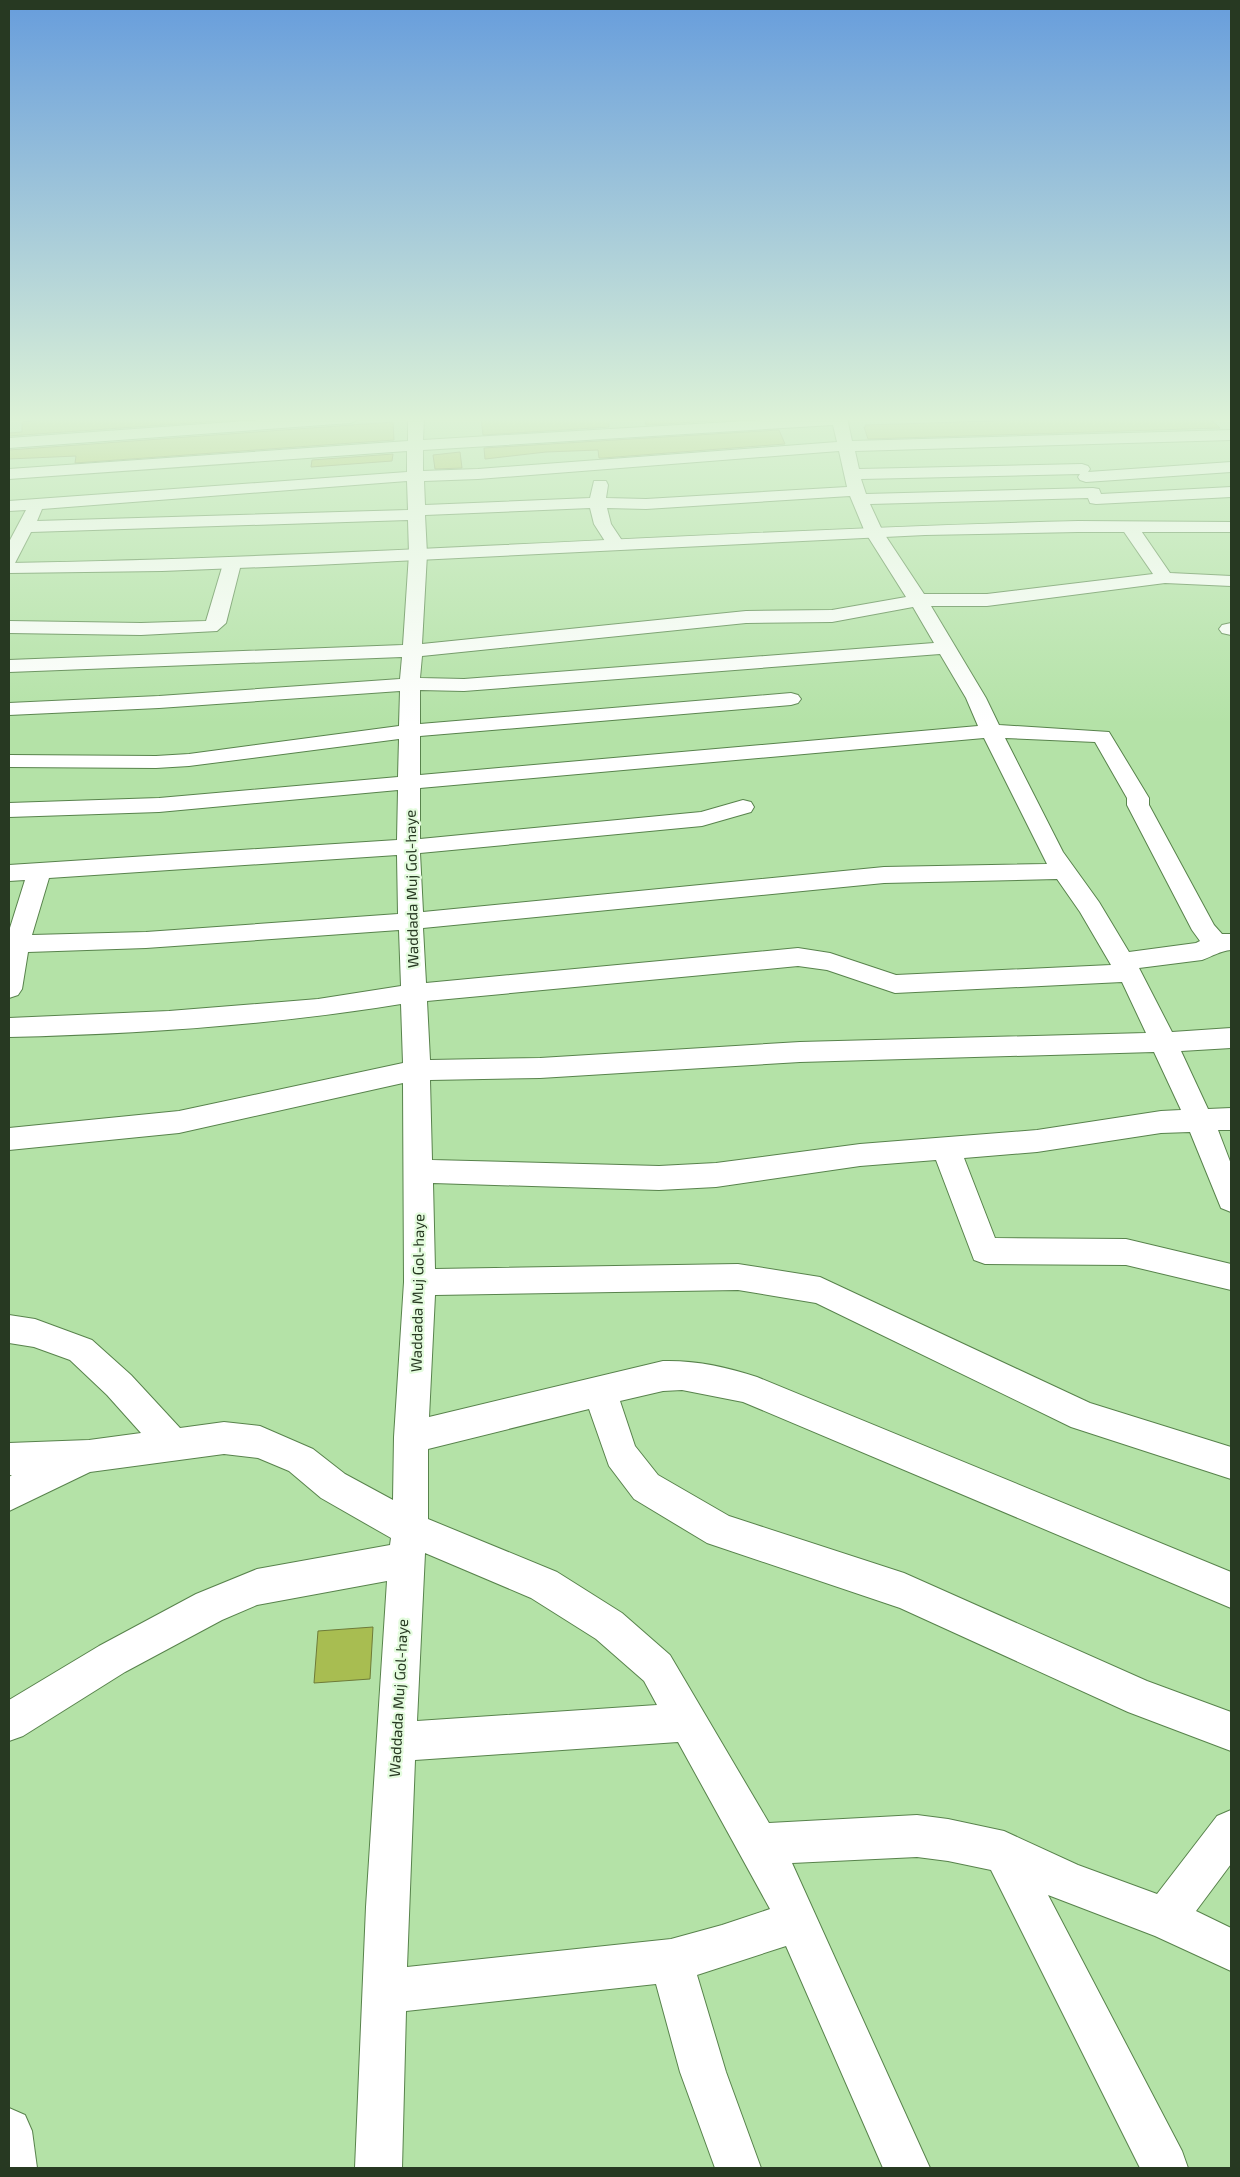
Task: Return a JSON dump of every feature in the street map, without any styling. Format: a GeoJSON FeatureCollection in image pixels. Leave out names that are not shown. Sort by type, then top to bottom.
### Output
{"type":"FeatureCollection","features":[{"type":"Feature","properties":{"kind":"street"},"geometry":{"type":"LineString","coordinates":[[9,559],[29,520]]}},
{"type":"Feature","properties":{"kind":"street"},"geometry":{"type":"LineString","coordinates":[[25,527],[232,520]]}},
{"type":"Feature","properties":{"kind":"street","name":"Waddada Muj Gol-haye"},"geometry":{"type":"LineString","coordinates":[[378,2168],[384,1991],[420,1282],[419,1171],[408,847],[410,684],[418,554],[416,520]]}},
{"type":"Feature","properties":{"kind":"street"},"geometry":{"type":"LineString","coordinates":[[600,520],[602,528],[616,545]]}},
{"type":"Feature","properties":{"kind":"street"},"geometry":{"type":"LineString","coordinates":[[869,520],[874,532],[918,600],[976,698],[990,731],[1052,854],[1090,908],[1126,968],[1164,1042],[1200,1120],[1231,1200]]}},
{"type":"Feature","properties":{"kind":"street"},"geometry":{"type":"LineString","coordinates":[[1108,520],[1112,526]]}},
{"type":"Feature","properties":{"kind":"street"},"geometry":{"type":"LineString","coordinates":[[9,568],[232,564],[874,532],[1112,526],[1231,527]]}},
{"type":"Feature","properties":{"kind":"street"},"geometry":{"type":"LineString","coordinates":[[1130,526],[1165,578]]}},
{"type":"Feature","properties":{"kind":"street"},"geometry":{"type":"LineString","coordinates":[[9,627],[141,629],[210,627],[216,623],[232,564]]}},
{"type":"Feature","properties":{"kind":"street"},"geometry":{"type":"LineString","coordinates":[[9,666],[412,651],[746,617],[832,616],[918,600],[986,600],[1165,578],[1231,581]]}},
{"type":"Feature","properties":{"kind":"street"},"geometry":{"type":"LineString","coordinates":[[9,709],[159,702],[410,684],[464,685],[946,648]]}},
{"type":"Feature","properties":{"kind":"street"},"geometry":{"type":"LineString","coordinates":[[9,761],[156,762],[189,760],[410,731],[791,699]]}},
{"type":"Feature","properties":{"kind":"street"},"geometry":{"type":"LineString","coordinates":[[9,810],[159,805],[990,731],[1102,736],[1138,798],[1138,805],[1204,930],[1224,942]]}},
{"type":"Feature","properties":{"kind":"street"},"geometry":{"type":"LineString","coordinates":[[9,873],[408,847],[702,819],[743,807]]}},
{"type":"Feature","properties":{"kind":"street"},"geometry":{"type":"LineString","coordinates":[[13,944],[146,940],[410,921],[884,874],[1064,871]]}},
{"type":"Feature","properties":{"kind":"street"},"geometry":{"type":"LineString","coordinates":[[9,989],[13,944],[39,872]]}},
{"type":"Feature","properties":{"kind":"street"},"geometry":{"type":"LineString","coordinates":[[9,1028],[169,1020],[300,1009],[413,993],[798,956],[830,962],[896,984],[1126,968],[1202,951],[1224,942]]}},
{"type":"Feature","properties":{"kind":"street"},"geometry":{"type":"LineString","coordinates":[[9,1139],[179,1122],[416,1070],[540,1068],[800,1052],[1164,1042],[1231,1038]]}},
{"type":"Feature","properties":{"kind":"street"},"geometry":{"type":"LineString","coordinates":[[419,1171],[659,1178],[716,1175],[860,1155],[1037,1141],[1161,1122],[1231,1119]]}},
{"type":"Feature","properties":{"kind":"street"},"geometry":{"type":"LineString","coordinates":[[946,1148],[985,1251],[1126,1252],[1231,1277]]}},
{"type":"Feature","properties":{"kind":"street"},"geometry":{"type":"LineString","coordinates":[[420,1282],[738,1277],[820,1290],[1083,1416],[1231,1463]]}},
{"type":"Feature","properties":{"kind":"street"},"geometry":{"type":"LineString","coordinates":[[9,1329],[35,1333],[81,1350],[119,1385],[174,1445]]}},
{"type":"Feature","properties":{"kind":"street"},"geometry":{"type":"LineString","coordinates":[[411,1437],[663,1376],[682,1374],[745,1388],[1231,1590]]}},
{"type":"Feature","properties":{"kind":"street"},"geometry":{"type":"LineString","coordinates":[[600,1392],[621,1454],[646,1487],[720,1531],[904,1591],[1142,1698],[1231,1731]]}},
{"type":"Feature","properties":{"kind":"street"},"geometry":{"type":"LineString","coordinates":[[9,1459],[89,1456],[224,1438],[260,1442],[301,1460],[408,1545],[544,1585],[610,1626],[656,1668],[779,1880],[907,2168]]}},
{"type":"Feature","properties":{"kind":"street"},"geometry":{"type":"LineString","coordinates":[[9,1494],[89,1456]]}},
{"type":"Feature","properties":{"kind":"street"},"geometry":{"type":"LineString","coordinates":[[9,1722],[112,1659],[209,1607],[257,1587],[408,1545]]}},
{"type":"Feature","properties":{"kind":"street"},"geometry":{"type":"LineString","coordinates":[[396,1742],[686,1722]]}},
{"type":"Feature","properties":{"kind":"street"},"geometry":{"type":"LineString","coordinates":[[1165,1918],[1231,1830]]}},
{"type":"Feature","properties":{"kind":"street"},"geometry":{"type":"LineString","coordinates":[[758,1844],[917,1836],[948,1840],[1004,1852],[1070,1883],[1165,1918],[1231,1950]]}},
{"type":"Feature","properties":{"kind":"street"},"geometry":{"type":"LineString","coordinates":[[1004,1852],[1165,2168]]}},
{"type":"Feature","properties":{"kind":"street"},"geometry":{"type":"LineString","coordinates":[[384,1991],[671,1962],[722,1947],[797,1921]]}},
{"type":"Feature","properties":{"kind":"street"},"geometry":{"type":"LineString","coordinates":[[671,1962],[703,2072],[738,2168]]}},
{"type":"Feature","properties":{"kind":"street"},"geometry":{"type":"LineString","coordinates":[[9,2131],[14,2168]]}},
{"type":"Feature","properties":{"kind":"building"},"geometry":{"type":"Polygon","coordinates":[[[373,1627],[370,1679],[314,1683],[318,1631],[373,1627]]]}}]}
